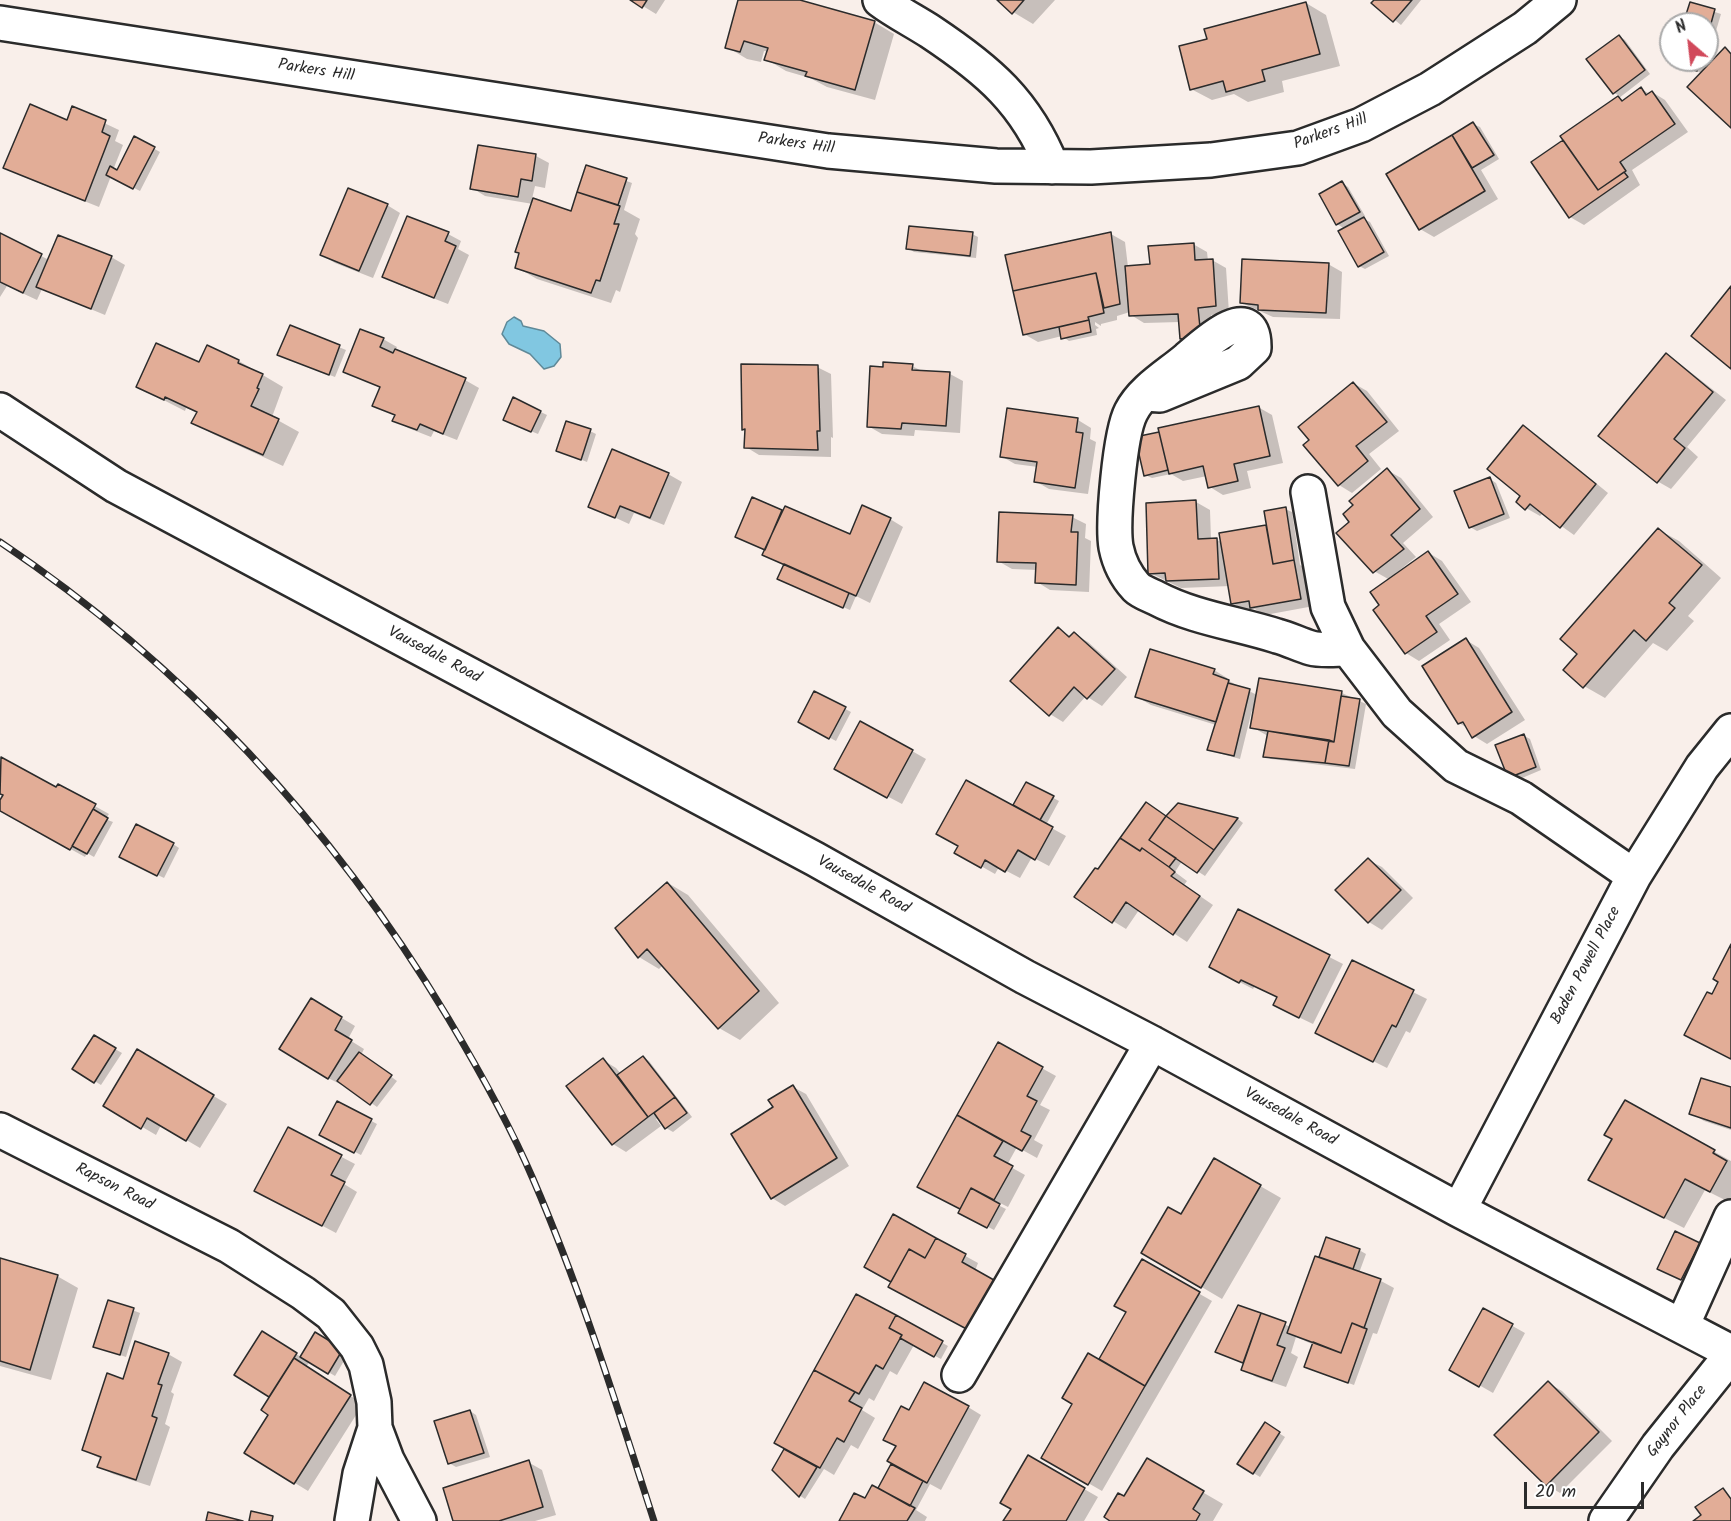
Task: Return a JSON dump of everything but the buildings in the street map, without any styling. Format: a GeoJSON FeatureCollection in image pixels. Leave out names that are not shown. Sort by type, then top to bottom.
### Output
{"type":"FeatureCollection","features":[{"type":"Feature","properties":{"kind":"street"},"geometry":{"type":"LineString","coordinates":[[0,7],[4,0]]}},
{"type":"Feature","properties":{"kind":"street"},"geometry":{"type":"LineString","coordinates":[[880,0],[939,38],[992,78],[1030,121],[1052,167]]}},
{"type":"Feature","properties":{"kind":"street","name":"Parkers Hill"},"geometry":{"type":"LineString","coordinates":[[0,23],[828,151],[996,166],[1091,167],[1211,160],[1298,147],[1361,125],[1430,89],[1526,28],[1559,0]]}},
{"type":"Feature","properties":{"kind":"street"},"geometry":{"type":"LineString","coordinates":[[1145,394],[1131,411],[1126,427],[1115,512],[1116,547],[1123,570],[1138,589],[1171,606],[1201,617],[1277,636],[1313,649],[1348,649]]}},
{"type":"Feature","properties":{"kind":"street","name":"Vausedale Road"},"geometry":{"type":"LineString","coordinates":[[0,410],[116,486],[795,848],[1025,977],[1731,1354]]}},
{"type":"Feature","properties":{"kind":"street"},"geometry":{"type":"LineString","coordinates":[[1308,492],[1328,607],[1348,649],[1397,713],[1456,766],[1521,798],[1634,876]]}},
{"type":"Feature","properties":{"kind":"street","name":"Baden Powell Place"},"geometry":{"type":"LineString","coordinates":[[1459,1210],[1634,876],[1702,767],[1731,731]]}},
{"type":"Feature","properties":{"kind":"street"},"geometry":{"type":"LineString","coordinates":[[959,1375],[1152,1043]]}},
{"type":"Feature","properties":{"kind":"street","name":"Rapson Road"},"geometry":{"type":"LineString","coordinates":[[0,1130],[229,1246],[303,1293],[331,1314],[346,1331],[366,1365],[374,1402],[375,1428]]}},
{"type":"Feature","properties":{"kind":"street"},"geometry":{"type":"LineString","coordinates":[[1682,1326],[1731,1217]]}},
{"type":"Feature","properties":{"kind":"street","name":"Gaynor Place"},"geometry":{"type":"LineString","coordinates":[[1606,1521],[1658,1446],[1731,1354]]}},
{"type":"Feature","properties":{"kind":"street"},"geometry":{"type":"LineString","coordinates":[[352,1521],[360,1474],[375,1428]]}},
{"type":"Feature","properties":{"kind":"street"},"geometry":{"type":"LineString","coordinates":[[375,1428],[387,1460],[419,1521]]}},
{"type":"Feature","properties":{"kind":"water"},"geometry":{"type":"Polygon","coordinates":[[[514,317],[521,321],[523,326],[544,331],[560,344],[561,357],[554,366],[544,369],[530,354],[509,344],[502,334],[507,322],[514,317]]]}},
{"type":"Feature","properties":{"kind":"railway"},"geometry":{"type":"LineString","coordinates":[[0,542],[68,590],[132,642],[193,697],[251,755],[356,881],[404,948],[482,1077],[533,1179],[583,1306],[654,1521]]}}]}
